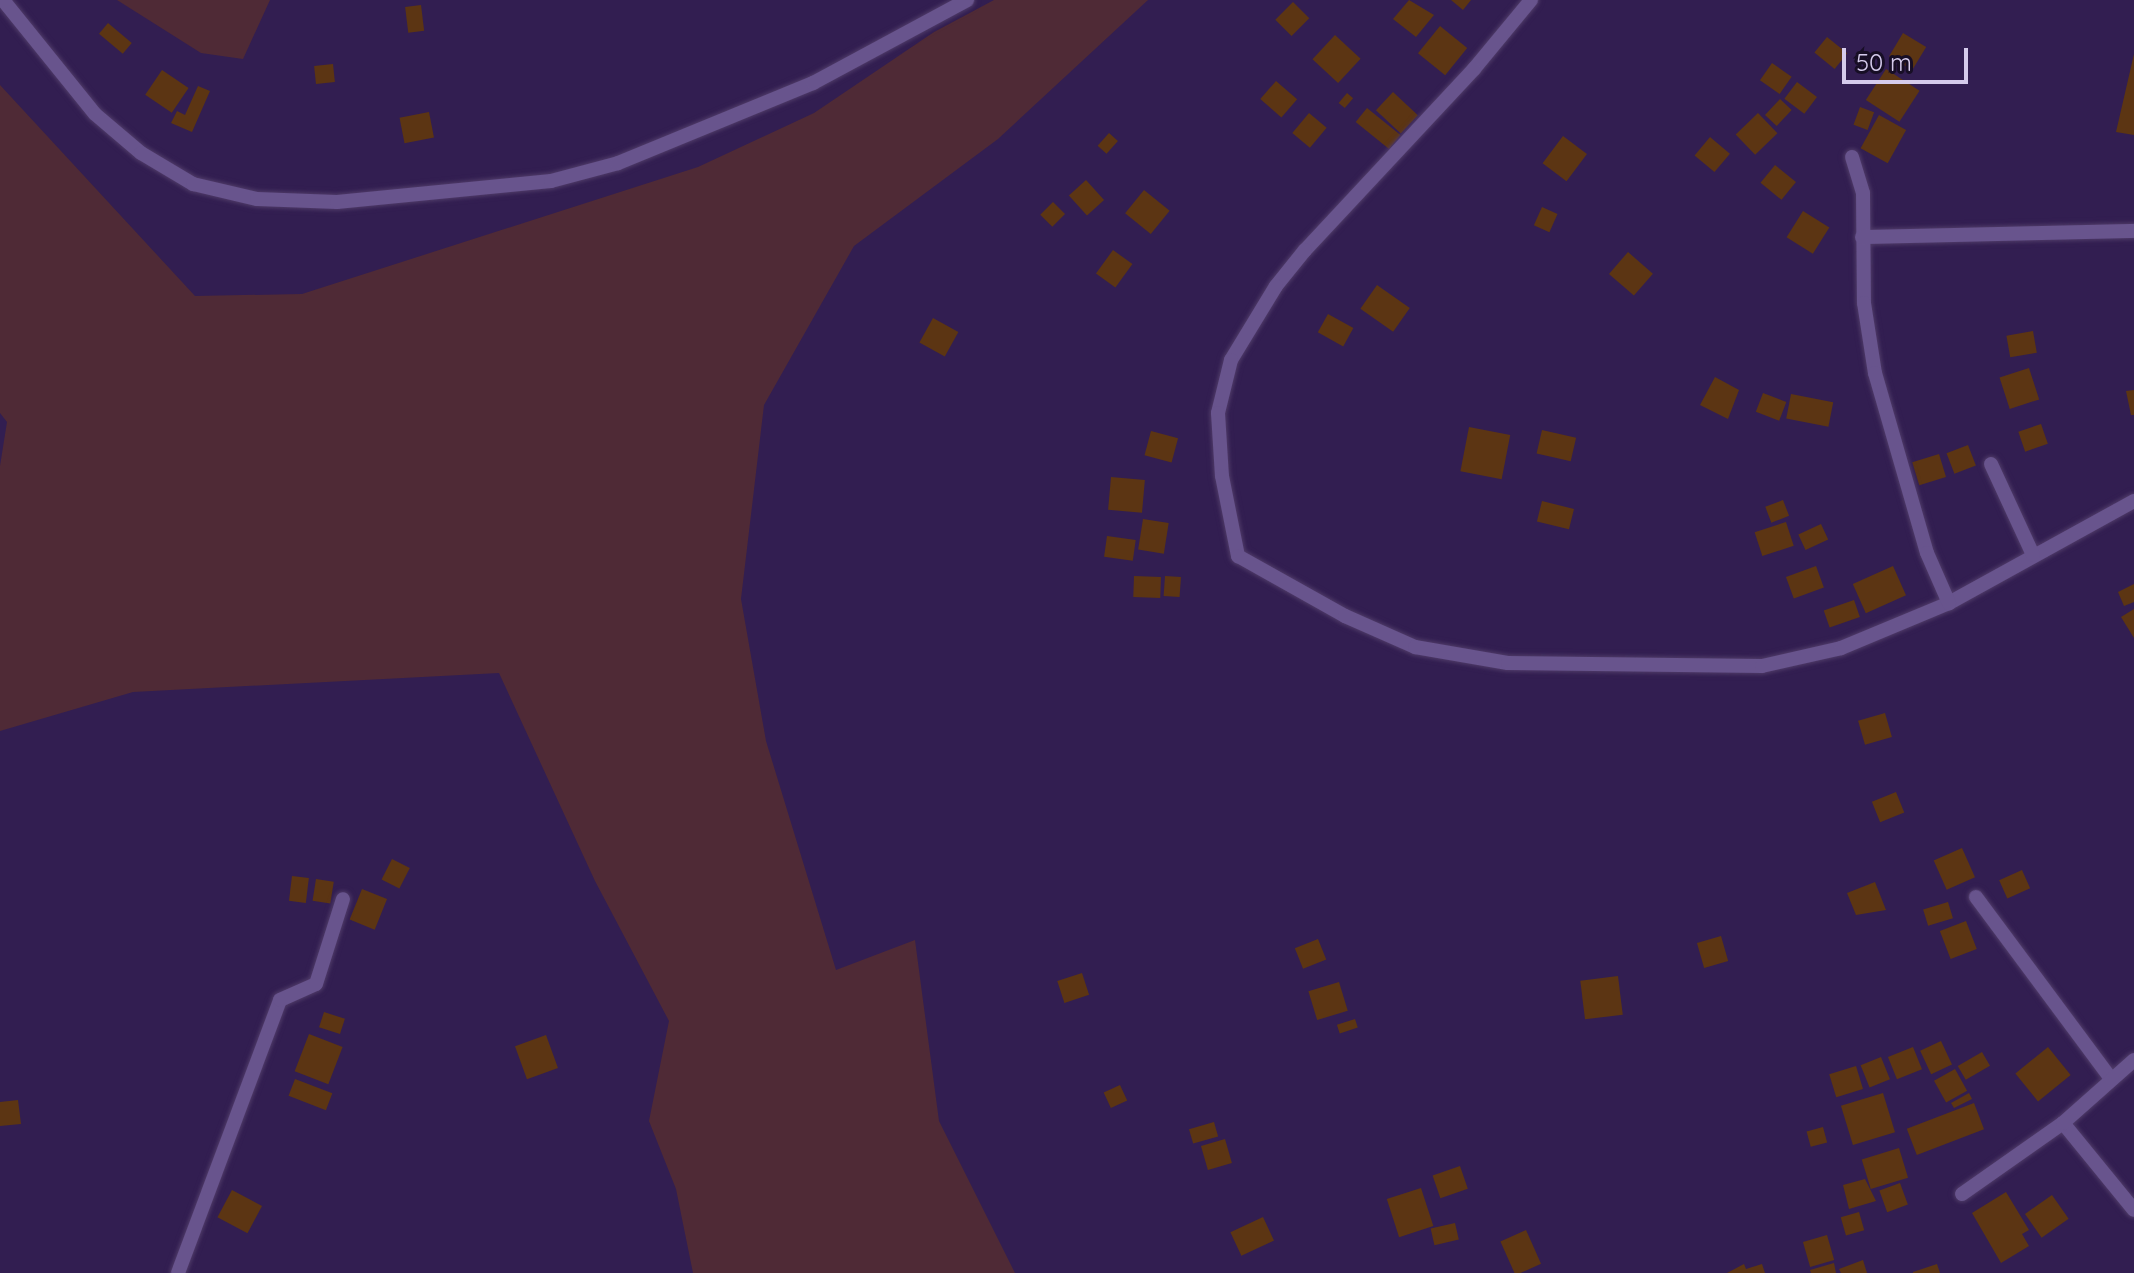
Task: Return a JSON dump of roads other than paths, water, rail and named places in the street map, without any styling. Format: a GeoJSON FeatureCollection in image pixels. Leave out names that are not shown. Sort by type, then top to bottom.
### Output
{"type":"FeatureCollection","features":[{"type":"Feature","properties":{"kind":"street"},"geometry":{"type":"LineString","coordinates":[[3,0],[95,114],[167,169],[193,184],[257,199],[337,202],[551,181],[618,163],[813,83],[967,0]]}},
{"type":"Feature","properties":{"kind":"street"},"geometry":{"type":"LineString","coordinates":[[1531,0],[1474,69],[1305,250],[1276,286],[1231,360],[1218,413],[1222,476],[1238,556],[1345,616],[1415,647],[1508,663],[1748,666],[1800,661],[1949,603],[2134,501]]}},
{"type":"Feature","properties":{"kind":"street"},"geometry":{"type":"LineString","coordinates":[[1852,157],[1863,193],[1864,303],[1881,401],[1927,553],[1949,603]]}},
{"type":"Feature","properties":{"kind":"street"},"geometry":{"type":"LineString","coordinates":[[1862,237],[2134,231]]}},
{"type":"Feature","properties":{"kind":"street"},"geometry":{"type":"LineString","coordinates":[[1991,464],[2033,555]]}},
{"type":"Feature","properties":{"kind":"street"},"geometry":{"type":"LineString","coordinates":[[1976,897],[2111,1079]]}},
{"type":"Feature","properties":{"kind":"street"},"geometry":{"type":"LineString","coordinates":[[178,1273],[280,1000],[316,984],[343,899]]}},
{"type":"Feature","properties":{"kind":"street"},"geometry":{"type":"LineString","coordinates":[[1962,1194],[2063,1123],[2134,1060]]}},
{"type":"Feature","properties":{"kind":"street"},"geometry":{"type":"LineString","coordinates":[[2063,1123],[2134,1210]]}}]}
